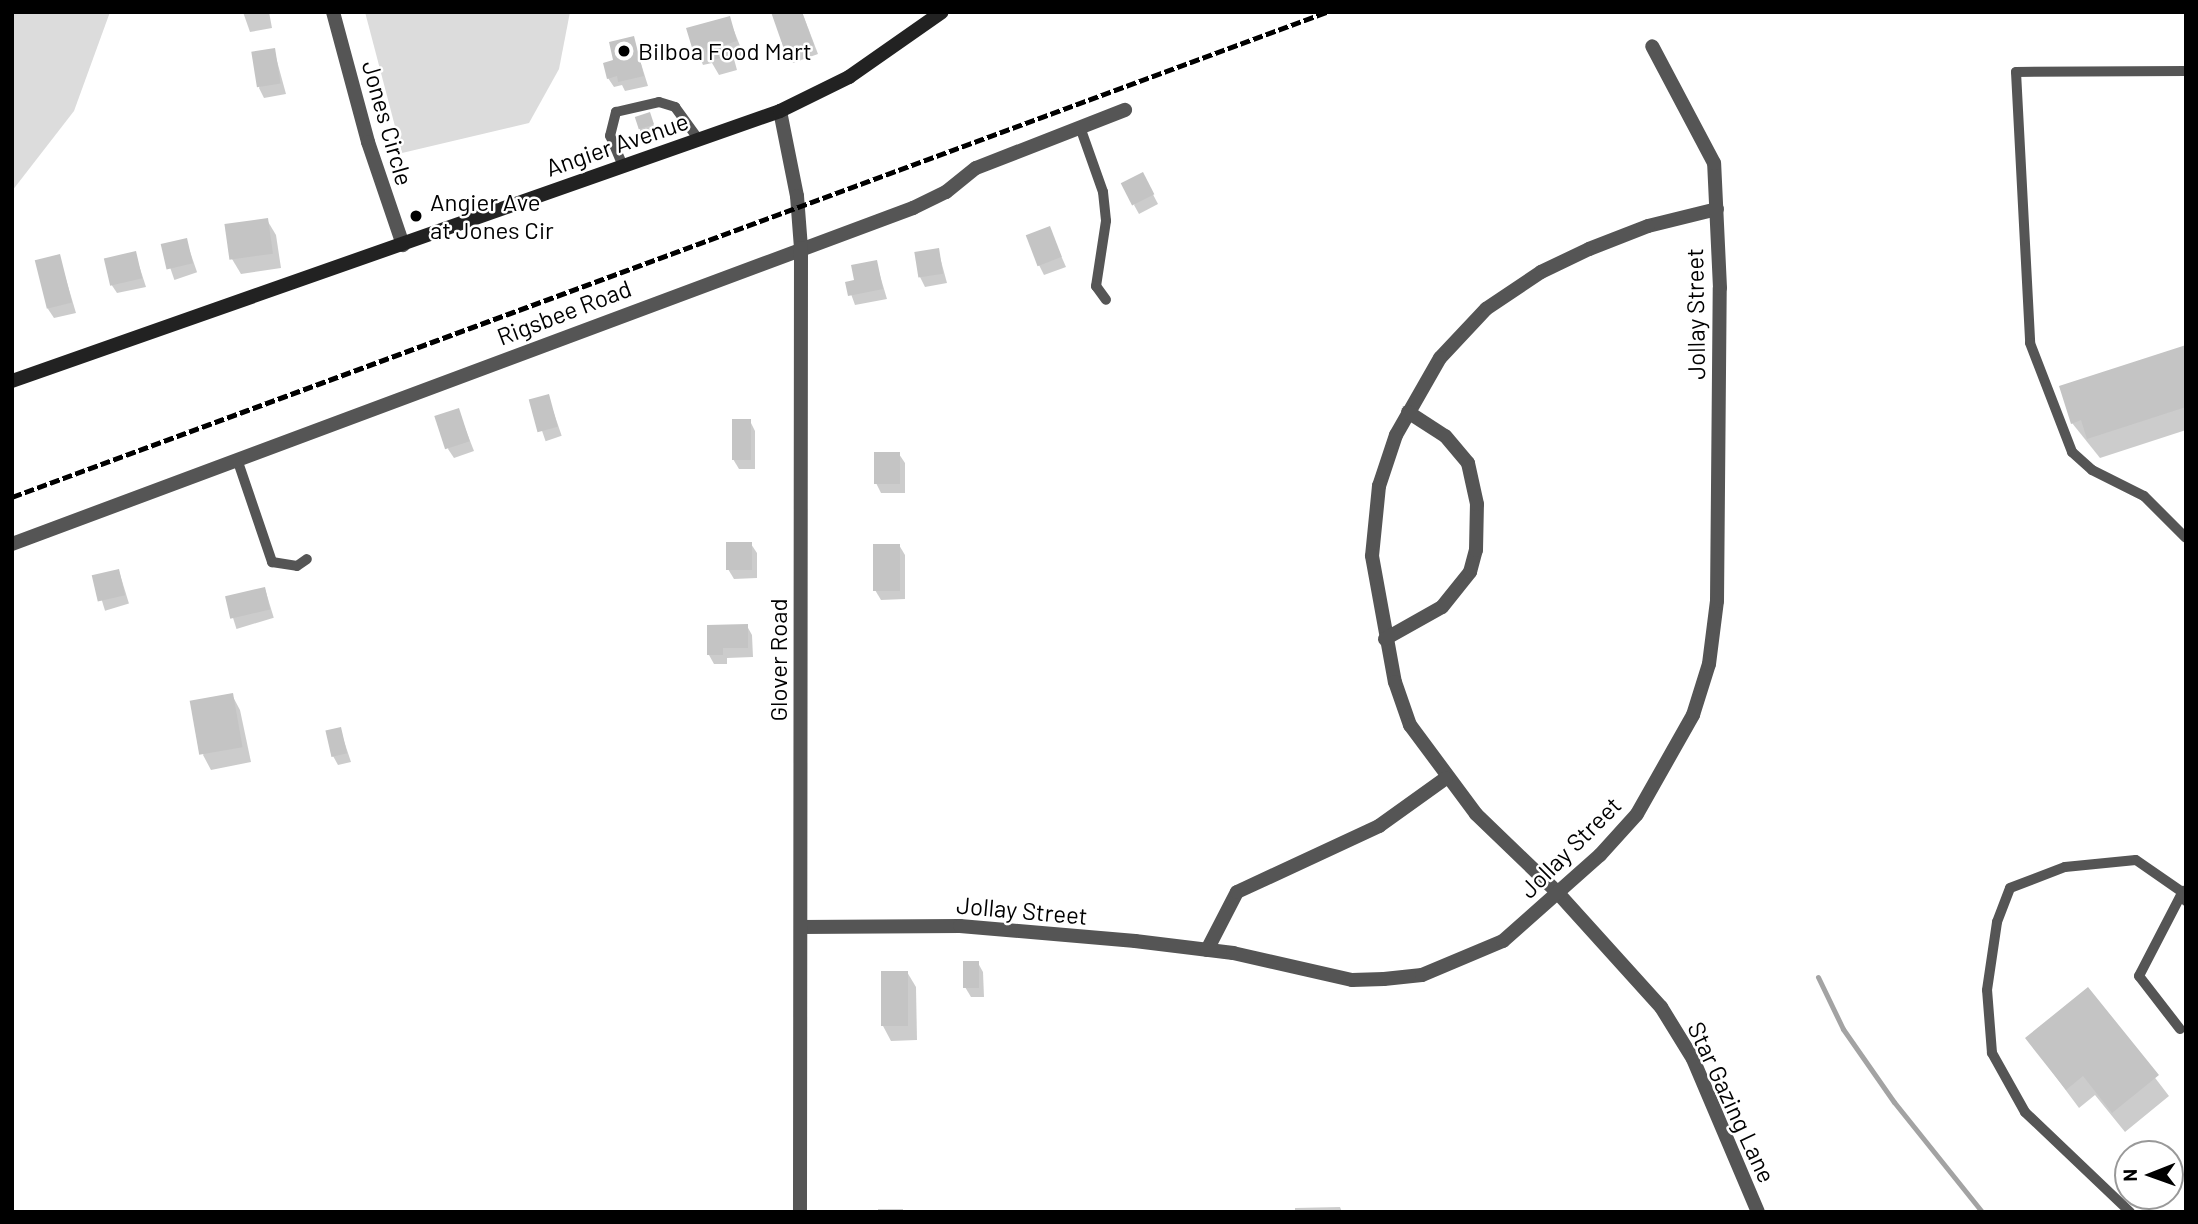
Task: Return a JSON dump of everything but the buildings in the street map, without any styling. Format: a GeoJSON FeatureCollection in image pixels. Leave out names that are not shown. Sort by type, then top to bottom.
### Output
{"type":"FeatureCollection","features":[{"type":"Feature","properties":{"kind":"main road","name":"Angier Avenue"},"geometry":{"type":"LineString","coordinates":[[12,381],[780,111],[849,77],[942,12]]}},
{"type":"Feature","properties":{"kind":"street","name":"Jones Circle"},"geometry":{"type":"LineString","coordinates":[[333,12],[368,142],[403,245]]}},
{"type":"Feature","properties":{"kind":"street","name":"Jollay Street"},"geometry":{"type":"LineString","coordinates":[[801,927],[960,926],[1207,950],[1352,980],[1422,975],[1503,941],[1637,814],[1693,715],[1709,664],[1720,545],[1717,209],[1714,163],[1652,46]]}},
{"type":"Feature","properties":{"kind":"street","name":"Rigsbee Road"},"geometry":{"type":"LineString","coordinates":[[12,544],[913,208],[946,192],[975,168],[1125,110]]}},
{"type":"Feature","properties":{"kind":"street","name":"Glover Road"},"geometry":{"type":"LineString","coordinates":[[780,111],[797,196],[802,248],[800,1212]]}},
{"type":"Feature","properties":{"kind":"street","name":"Star Gazing Lane"},"geometry":{"type":"LineString","coordinates":[[1717,209],[1619,236],[1502,295],[1440,359],[1408,412],[1387,459],[1375,508],[1372,556],[1385,639],[1410,725],[1446,778],[1524,865],[1557,892],[1661,1007],[1693,1059],[1758,1212]]}},
{"type":"Feature","properties":{"kind":"street"},"geometry":{"type":"LineString","coordinates":[[1385,639],[1442,607],[1470,572],[1476,550],[1477,503],[1468,463],[1445,436],[1408,412]]}},
{"type":"Feature","properties":{"kind":"street"},"geometry":{"type":"LineString","coordinates":[[1207,950],[1237,892],[1379,826],[1446,778]]}},
{"type":"Feature","properties":{"kind":"lane"},"geometry":{"type":"LineString","coordinates":[[2186,71],[2016,72],[2030,343],[2072,452],[2092,470],[2144,496],[2186,538]]}},
{"type":"Feature","properties":{"kind":"lane"},"geometry":{"type":"LineString","coordinates":[[624,166],[610,136],[615,112],[659,102],[675,107],[699,140]]}},
{"type":"Feature","properties":{"kind":"lane"},"geometry":{"type":"LineString","coordinates":[[1080,127],[1103,192],[1106,221],[1096,286],[1106,300]]}},
{"type":"Feature","properties":{"kind":"lane"},"geometry":{"type":"LineString","coordinates":[[237,459],[272,562],[297,566],[307,559]]}},
{"type":"Feature","properties":{"kind":"lane"},"geometry":{"type":"LineString","coordinates":[[2130,1212],[2025,1112],[1992,1053],[1987,990],[1997,922],[2010,888],[2065,867],[2136,860],[2185,894],[2139,976],[2180,1029]]}},
{"type":"Feature","properties":{"kind":"shaded area"},"geometry":{"type":"Polygon","coordinates":[[[12,12],[110,12],[74,111],[12,191],[12,12]]]}},
{"type":"Feature","properties":{"kind":"shaded area"},"geometry":{"type":"Polygon","coordinates":[[[365,12],[570,12],[559,69],[529,123],[402,153],[365,12]]]}},
{"type":"Feature","properties":{"kind":"waterway"},"geometry":{"type":"LineString","coordinates":[[1818,977],[1843,1029],[1894,1102],[1982,1212]]}},
{"type":"Feature","properties":{"kind":"railway"},"geometry":{"type":"LineString","coordinates":[[12,497],[1327,12]]}},
{"type":"Feature","properties":{"kind":"place","name":"Bilboa Food Mart"},"geometry":{"type":"Point","coordinates":[624,51]}},
{"type":"Feature","properties":{"kind":"place","name":"Angier Ave at Jones Cir"},"geometry":{"type":"Point","coordinates":[416,216]}}]}
